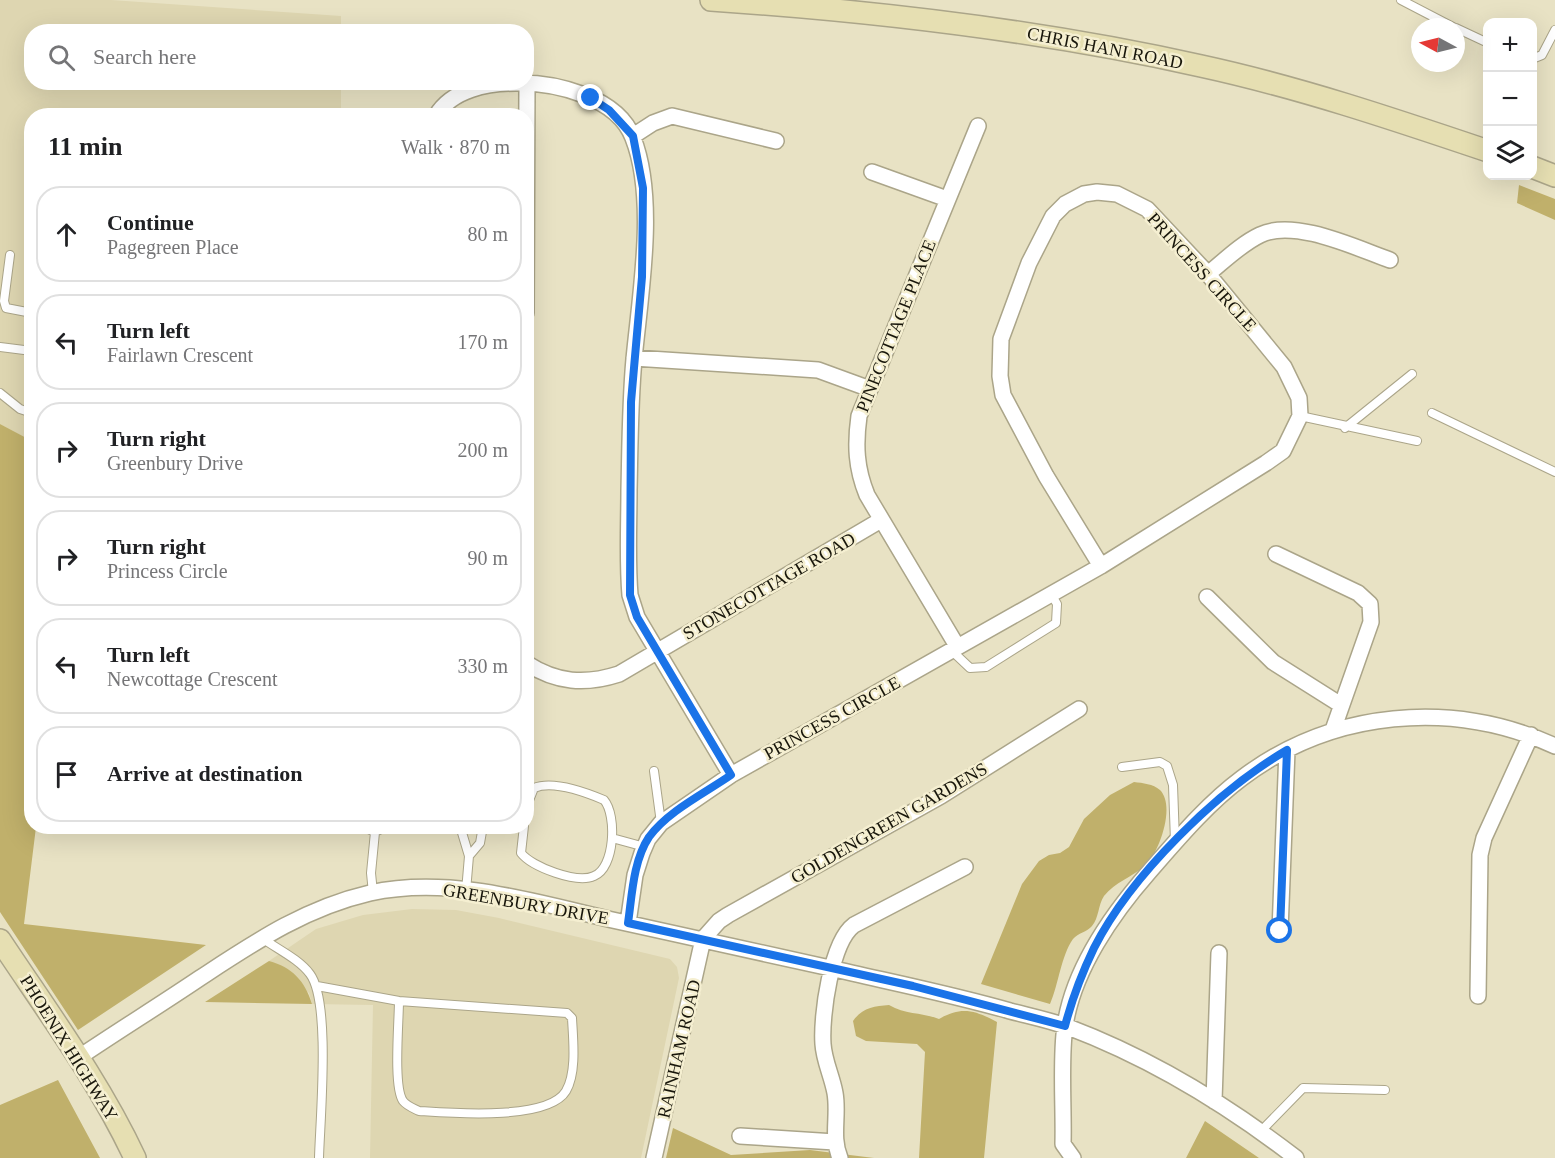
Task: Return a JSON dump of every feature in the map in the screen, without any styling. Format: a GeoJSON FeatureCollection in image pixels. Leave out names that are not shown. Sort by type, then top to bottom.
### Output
{"type":"FeatureCollection","features":[{"type":"Feature","properties":{"kind":"main road","name":"CHRIS HANI ROAD"},"geometry":{"type":"LineString","coordinates":[[711,0],[915,19],[1107,46],[1202,66],[1327,99],[1483,149]]}},
{"type":"Feature","properties":{"kind":"main road"},"geometry":{"type":"LineString","coordinates":[[1537,169],[1555,176]]}},
{"type":"Feature","properties":{"kind":"main road","name":"PHOENIX HIGHWAY"},"geometry":{"type":"LineString","coordinates":[[0,940],[78,1058],[123,1133],[135,1158]]}},
{"type":"Feature","properties":{"kind":"street"},"geometry":{"type":"LineString","coordinates":[[534,84],[553,85],[591,98],[609,110],[633,136],[643,188],[644,225],[642,277],[631,402],[629,585],[637,617],[731,775]]}},
{"type":"Feature","properties":{"kind":"street"},"geometry":{"type":"LineString","coordinates":[[442,108],[468,90]]}},
{"type":"Feature","properties":{"kind":"street"},"geometry":{"type":"LineString","coordinates":[[527,90],[527,108]]}},
{"type":"Feature","properties":{"kind":"street"},"geometry":{"type":"LineString","coordinates":[[633,136],[652,123],[672,116],[776,141]]}},
{"type":"Feature","properties":{"kind":"street","name":"PINECOTTAGE PLACE"},"geometry":{"type":"LineString","coordinates":[[954,648],[881,520],[859,476],[855,440],[859,416],[978,126]]}},
{"type":"Feature","properties":{"kind":"street"},"geometry":{"type":"LineString","coordinates":[[872,172],[947,199]]}},
{"type":"Feature","properties":{"kind":"street","name":"PRINCESS CIRCLE"},"geometry":{"type":"LineString","coordinates":[[628,923],[635,875],[645,847],[662,823],[731,775],[1101,566],[1283,451],[1300,417],[1299,398],[1284,366],[1208,274],[1147,209],[1117,194],[1084,194],[1065,204],[1053,216],[1029,263],[1001,339],[998,357],[1003,395],[1046,476],[1101,566]]}},
{"type":"Feature","properties":{"kind":"street"},"geometry":{"type":"LineString","coordinates":[[1208,274],[1242,246],[1261,234],[1278,229],[1315,235],[1390,260]]}},
{"type":"Feature","properties":{"kind":"street"},"geometry":{"type":"LineString","coordinates":[[634,358],[818,370],[870,389]]}},
{"type":"Feature","properties":{"kind":"street","name":"STONECOTTAGE ROAD"},"geometry":{"type":"LineString","coordinates":[[534,667],[551,677],[587,682],[620,674],[881,520]]}},
{"type":"Feature","properties":{"kind":"street"},"geometry":{"type":"LineString","coordinates":[[1276,554],[1358,593],[1370,604],[1371,622],[1333,730]]}},
{"type":"Feature","properties":{"kind":"street"},"geometry":{"type":"LineString","coordinates":[[1207,597],[1273,662],[1341,705]]}},
{"type":"Feature","properties":{"kind":"street","name":"GOLDENGREEN GARDENS"},"geometry":{"type":"LineString","coordinates":[[703,939],[719,921],[728,915],[941,796],[1078,708]]}},
{"type":"Feature","properties":{"kind":"street"},"geometry":{"type":"LineString","coordinates":[[1073,1158],[1063,1144],[1065,1026],[1082,975],[1114,915],[1176,842],[1240,780],[1287,750],[1333,730],[1368,721],[1437,717],[1464,719],[1554,742]]}},
{"type":"Feature","properties":{"kind":"street"},"geometry":{"type":"LineString","coordinates":[[1478,996],[1480,855],[1484,838],[1531,735]]}},
{"type":"Feature","properties":{"kind":"street"},"geometry":{"type":"LineString","coordinates":[[1280,931],[1287,750]]}},
{"type":"Feature","properties":{"kind":"street"},"geometry":{"type":"LineString","coordinates":[[840,1158],[836,1142],[836,1094],[823,1042],[831,969],[841,940],[854,925],[965,867]]}},
{"type":"Feature","properties":{"kind":"street","name":"GREENBURY DRIVE"},"geometry":{"type":"LineString","coordinates":[[78,1058],[260,937],[330,904],[373,892],[419,888],[466,891],[523,900],[703,939],[978,1002],[1065,1026],[1160,1069],[1261,1131],[1296,1158]]}},
{"type":"Feature","properties":{"kind":"street","name":"RAINHAM ROAD"},"geometry":{"type":"LineString","coordinates":[[654,1158],[703,939]]}},
{"type":"Feature","properties":{"kind":"street"},"geometry":{"type":"LineString","coordinates":[[1214,1101],[1220,953]]}},
{"type":"Feature","properties":{"kind":"street"},"geometry":{"type":"LineString","coordinates":[[740,1136],[836,1142]]}},
{"type":"Feature","properties":{"kind":"lane"},"geometry":{"type":"LineString","coordinates":[[1401,0],[1435,18]]}},
{"type":"Feature","properties":{"kind":"lane"},"geometry":{"type":"LineString","coordinates":[[1537,57],[1542,55],[1555,30]]}},
{"type":"Feature","properties":{"kind":"lane"},"geometry":{"type":"LineString","coordinates":[[1465,33],[1483,41]]}},
{"type":"Feature","properties":{"kind":"lane"},"geometry":{"type":"LineString","coordinates":[[10,255],[4,301],[6,308],[24,312]]}},
{"type":"Feature","properties":{"kind":"lane"},"geometry":{"type":"LineString","coordinates":[[0,347],[24,350]]}},
{"type":"Feature","properties":{"kind":"lane"},"geometry":{"type":"LineString","coordinates":[[1345,428],[1412,374]]}},
{"type":"Feature","properties":{"kind":"lane"},"geometry":{"type":"LineString","coordinates":[[0,393],[24,410]]}},
{"type":"Feature","properties":{"kind":"lane"},"geometry":{"type":"LineString","coordinates":[[1432,413],[1555,472]]}},
{"type":"Feature","properties":{"kind":"lane"},"geometry":{"type":"LineString","coordinates":[[1300,417],[1417,441]]}},
{"type":"Feature","properties":{"kind":"lane"},"geometry":{"type":"LineString","coordinates":[[954,648],[970,668],[986,667],[1056,623],[1057,604],[1051,594]]}},
{"type":"Feature","properties":{"kind":"lane"},"geometry":{"type":"LineString","coordinates":[[1122,767],[1160,762],[1167,766],[1173,785],[1176,842]]}},
{"type":"Feature","properties":{"kind":"lane"},"geometry":{"type":"LineString","coordinates":[[654,771],[662,823]]}},
{"type":"Feature","properties":{"kind":"lane"},"geometry":{"type":"LineString","coordinates":[[523,834],[521,853],[540,868],[583,878],[594,877],[601,872],[606,863],[612,838],[612,814],[608,805],[593,795],[541,785],[534,791]]}},
{"type":"Feature","properties":{"kind":"lane"},"geometry":{"type":"LineString","coordinates":[[373,892],[371,873],[375,834]]}},
{"type":"Feature","properties":{"kind":"lane"},"geometry":{"type":"LineString","coordinates":[[462,834],[469,856],[466,891]]}},
{"type":"Feature","properties":{"kind":"lane"},"geometry":{"type":"LineString","coordinates":[[469,856],[480,843],[482,834]]}},
{"type":"Feature","properties":{"kind":"lane"},"geometry":{"type":"LineString","coordinates":[[612,838],[645,847]]}},
{"type":"Feature","properties":{"kind":"lane"},"geometry":{"type":"LineString","coordinates":[[260,937],[309,973],[317,986],[320,1000],[321,1046],[319,1158]]}},
{"type":"Feature","properties":{"kind":"lane"},"geometry":{"type":"LineString","coordinates":[[317,986],[399,1001],[567,1013],[572,1018],[573,1036],[570,1080],[566,1090],[560,1099],[549,1104],[498,1114],[419,1111],[410,1107],[403,1102],[400,1094],[397,1058],[399,1001]]}},
{"type":"Feature","properties":{"kind":"lane"},"geometry":{"type":"LineString","coordinates":[[1261,1131],[1303,1088],[1385,1090]]}},
{"type":"Feature","properties":{"kind":"shaded area"},"geometry":{"type":"Polygon","coordinates":[[[0,0],[111,0],[341,16],[341,24],[24,24],[24,90],[341,90],[341,108],[24,108],[24,437],[0,424],[0,0]]]}},
{"type":"Feature","properties":{"kind":"shaded area"},"geometry":{"type":"Polygon","coordinates":[[[1519,185],[1555,199],[1555,220],[1517,203],[1519,185]]]}},
{"type":"Feature","properties":{"kind":"shaded area"},"geometry":{"type":"Polygon","coordinates":[[[0,424],[24,437],[24,834],[35,834],[24,924],[206,945],[78,1030],[0,912],[0,424]]]}},
{"type":"Feature","properties":{"kind":"shaded area"},"geometry":{"type":"Polygon","coordinates":[[[1134,782],[1154,786],[1165,797],[1166,818],[1156,851],[1145,866],[1113,887],[1104,896],[1092,926],[1073,939],[1066,953],[1050,1004],[981,984],[1022,884],[1039,861],[1069,847],[1084,819],[1110,795],[1134,782]]]}},
{"type":"Feature","properties":{"kind":"shaded area"},"geometry":{"type":"Polygon","coordinates":[[[412,909],[456,910],[499,918],[670,959],[677,967],[679,978],[641,1158],[370,1158],[373,1005],[312,1004],[309,993],[269,961],[316,929],[363,915],[412,909]]]}},
{"type":"Feature","properties":{"kind":"shaded area"},"geometry":{"type":"Polygon","coordinates":[[[269,961],[284,967],[296,976],[306,988],[312,1004],[205,1002],[269,961]]]}},
{"type":"Feature","properties":{"kind":"shaded area"},"geometry":{"type":"Polygon","coordinates":[[[889,1005],[939,1019],[954,1012],[975,1012],[997,1022],[984,1158],[919,1158],[925,1052],[917,1044],[866,1041],[856,1036],[853,1021],[869,1008],[889,1005]]]}},
{"type":"Feature","properties":{"kind":"shaded area"},"geometry":{"type":"Polygon","coordinates":[[[58,1080],[100,1158],[0,1158],[0,1105],[58,1080]]]}},
{"type":"Feature","properties":{"kind":"shaded area"},"geometry":{"type":"Polygon","coordinates":[[[1205,1121],[1259,1158],[1186,1158],[1205,1121]]]}},
{"type":"Feature","properties":{"kind":"shaded area"},"geometry":{"type":"Polygon","coordinates":[[[673,1128],[731,1155],[810,1150],[874,1158],[666,1158],[673,1128]]]}},
{"type":"Feature","properties":{"kind":"route"},"geometry":{"type":"LineString","coordinates":[[591,98],[609,110],[633,136],[643,188],[642,277],[631,402],[628,575],[630,595],[637,617],[731,775],[662,823],[648,838],[635,875],[628,923],[913,986],[1065,1026],[1082,975],[1094,948],[1114,915],[1169,849],[1211,806],[1260,765],[1287,750],[1280,931]]}}]}
